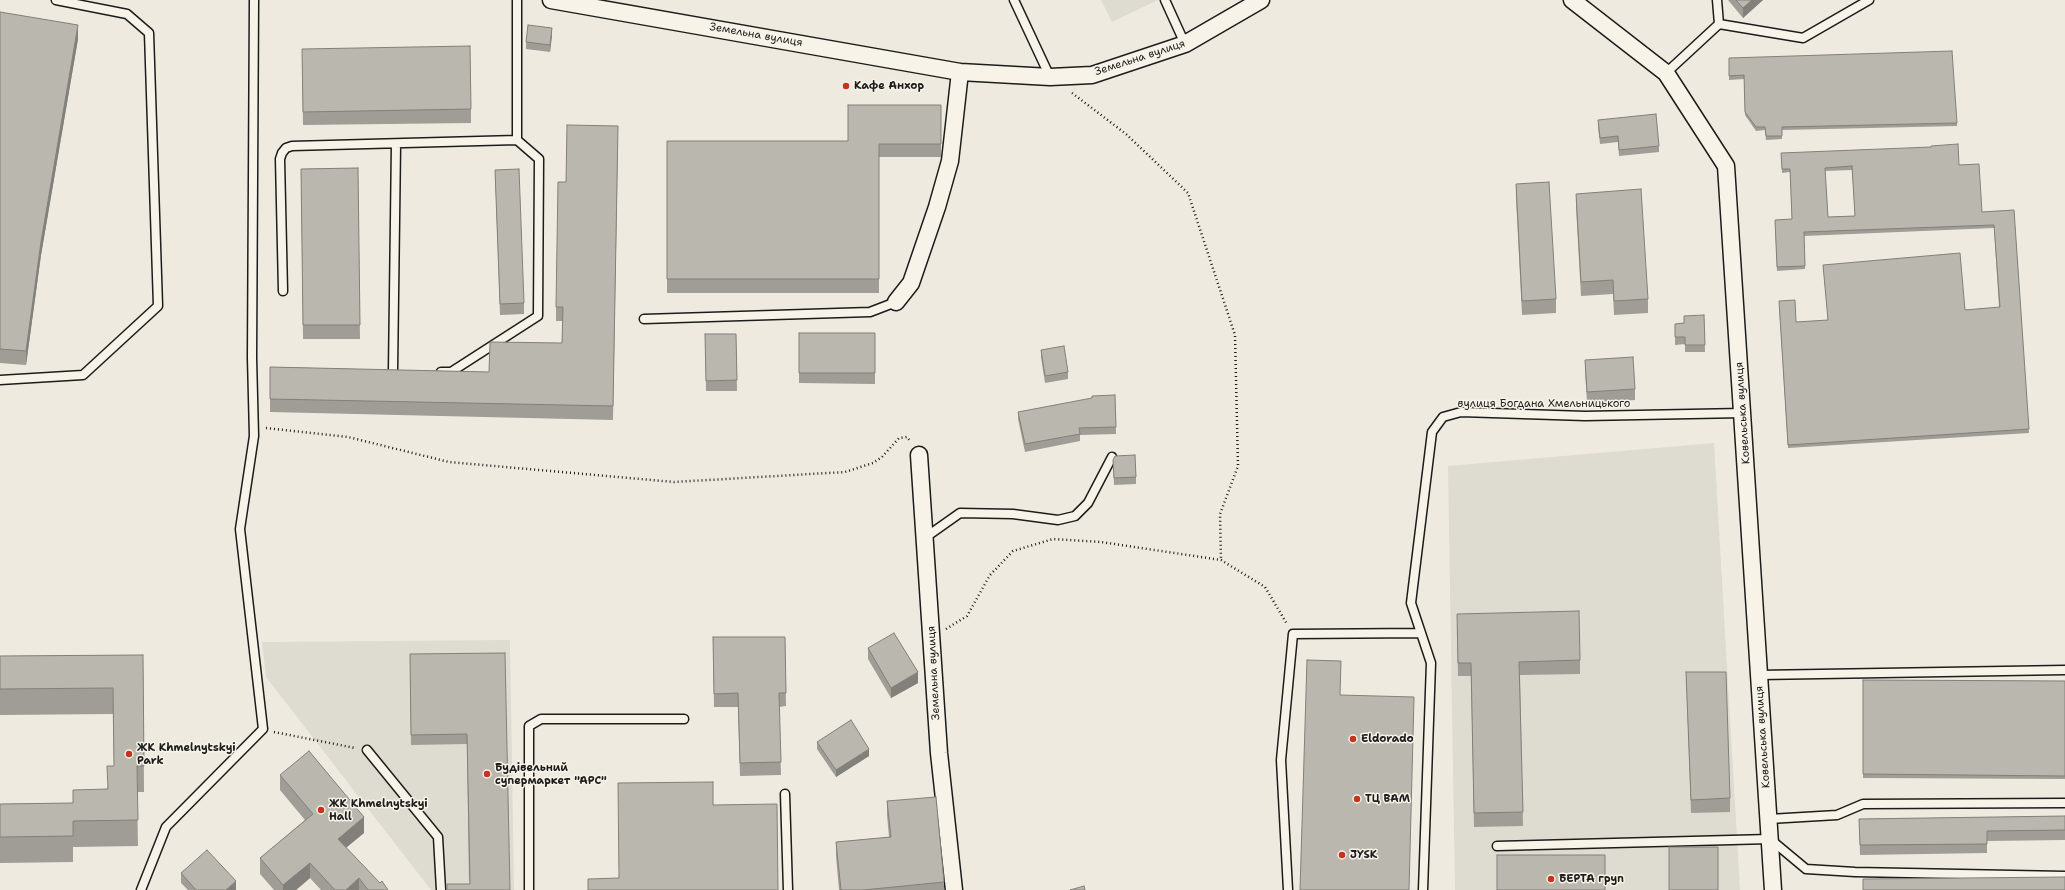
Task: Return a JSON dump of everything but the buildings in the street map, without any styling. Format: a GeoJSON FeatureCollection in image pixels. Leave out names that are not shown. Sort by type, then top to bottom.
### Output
{"type":"FeatureCollection","features":[{"type":"Feature","properties":{"kind":"street","name":"Земельна вулиця"},"geometry":{"type":"LineString","coordinates":[[551,0],[960,72],[1050,77],[1092,75],[1185,44],[1261,0]]}},
{"type":"Feature","properties":{"kind":"street","name":"Ковельська вулиця"},"geometry":{"type":"LineString","coordinates":[[1572,0],[1666,73],[1726,166],[1773,890]]}},
{"type":"Feature","properties":{"kind":"street"},"geometry":{"type":"LineString","coordinates":[[896,302],[911,284],[937,207],[950,161],[960,72]]}},
{"type":"Feature","properties":{"kind":"street","name":"Земельна вулиця"},"geometry":{"type":"LineString","coordinates":[[919,455],[926,537],[939,753],[954,890]]}},
{"type":"Feature","properties":{"kind":"lane"},"geometry":{"type":"LineString","coordinates":[[0,380],[83,375],[158,306],[149,33],[127,14],[56,0]]}},
{"type":"Feature","properties":{"kind":"lane"},"geometry":{"type":"LineString","coordinates":[[141,890],[166,827],[262,729],[240,529],[254,436],[252,358],[254,0]]}},
{"type":"Feature","properties":{"kind":"lane"},"geometry":{"type":"LineString","coordinates":[[517,0],[517,140]]}},
{"type":"Feature","properties":{"kind":"lane"},"geometry":{"type":"LineString","coordinates":[[1014,0],[1050,77]]}},
{"type":"Feature","properties":{"kind":"lane"},"geometry":{"type":"LineString","coordinates":[[1165,0],[1185,44]]}},
{"type":"Feature","properties":{"kind":"lane"},"geometry":{"type":"LineString","coordinates":[[1717,0],[1719,24]]}},
{"type":"Feature","properties":{"kind":"lane"},"geometry":{"type":"LineString","coordinates":[[1719,24],[1803,38],[1869,0]]}},
{"type":"Feature","properties":{"kind":"lane"},"geometry":{"type":"LineString","coordinates":[[1666,73],[1719,24]]}},
{"type":"Feature","properties":{"kind":"lane"},"geometry":{"type":"LineString","coordinates":[[283,291],[280,159],[286,148],[292,146],[517,140],[539,159],[538,316],[451,372],[429,371]]}},
{"type":"Feature","properties":{"kind":"lane"},"geometry":{"type":"LineString","coordinates":[[393,371],[396,144]]}},
{"type":"Feature","properties":{"kind":"lane"},"geometry":{"type":"LineString","coordinates":[[644,319],[870,312],[896,302]]}},
{"type":"Feature","properties":{"kind":"lane","name":"вулиця Богдана Хмельницького"},"geometry":{"type":"LineString","coordinates":[[1423,890],[1431,663],[1412,603],[1432,432],[1443,417],[1461,412],[1585,416],[1743,413]]}},
{"type":"Feature","properties":{"kind":"lane"},"geometry":{"type":"LineString","coordinates":[[926,537],[960,513],[1013,514],[1058,520],[1075,516],[1088,503],[1112,457]]}},
{"type":"Feature","properties":{"kind":"lane"},"geometry":{"type":"LineString","coordinates":[[1288,890],[1281,760],[1292,634],[1421,633]]}},
{"type":"Feature","properties":{"kind":"lane"},"geometry":{"type":"LineString","coordinates":[[1759,675],[2065,670]]}},
{"type":"Feature","properties":{"kind":"lane"},"geometry":{"type":"LineString","coordinates":[[529,890],[529,726],[541,719],[684,719]]}},
{"type":"Feature","properties":{"kind":"lane"},"geometry":{"type":"LineString","coordinates":[[368,750],[438,837],[441,890]]}},
{"type":"Feature","properties":{"kind":"lane"},"geometry":{"type":"LineString","coordinates":[[785,794],[788,890]]}},
{"type":"Feature","properties":{"kind":"lane"},"geometry":{"type":"LineString","coordinates":[[1769,819],[1837,815],[1863,804],[2065,803]]}},
{"type":"Feature","properties":{"kind":"lane"},"geometry":{"type":"LineString","coordinates":[[1497,846],[1770,839],[1806,869],[1855,872],[2065,876]]}},
{"type":"Feature","properties":{"kind":"path"},"geometry":{"type":"LineString","coordinates":[[1050,77],[1126,134],[1188,193],[1235,335],[1238,466],[1220,514],[1221,560]]}},
{"type":"Feature","properties":{"kind":"path"},"geometry":{"type":"LineString","coordinates":[[254,426],[348,437],[449,462],[674,482],[845,472],[873,463],[882,457],[899,438],[903,437],[907,437],[919,455]]}},
{"type":"Feature","properties":{"kind":"path"},"geometry":{"type":"LineString","coordinates":[[932,637],[967,616],[990,575],[1013,550],[1053,539],[1101,542],[1221,560],[1266,587],[1292,634]]}},
{"type":"Feature","properties":{"kind":"path"},"geometry":{"type":"LineString","coordinates":[[262,729],[368,750]]}},
{"type":"Feature","properties":{"kind":"shaded area"},"geometry":{"type":"Polygon","coordinates":[[[1101,0],[1158,0],[1112,22],[1101,0]]]}},
{"type":"Feature","properties":{"kind":"shaded area"},"geometry":{"type":"Polygon","coordinates":[[[1714,443],[1740,890],[1455,890],[1448,466],[1714,443]]]}},
{"type":"Feature","properties":{"kind":"shaded area","name":"Будівельний супермаркет \"АРС\""},"geometry":{"type":"Polygon","coordinates":[[[510,640],[514,890],[431,890],[266,677],[262,642],[510,640]]]}},
{"type":"Feature","properties":{"kind":"place","name":"Кафе Анхор"},"geometry":{"type":"Point","coordinates":[846,86]}},
{"type":"Feature","properties":{"kind":"place","name":"Eldorado"},"geometry":{"type":"Point","coordinates":[1353,739]}},
{"type":"Feature","properties":{"kind":"place","name":"ЖК Khmelnytskyi Park"},"geometry":{"type":"Point","coordinates":[129,754]}},
{"type":"Feature","properties":{"kind":"place","name":"Будівельний супермаркет \"АРС\""},"geometry":{"type":"Point","coordinates":[487,774]}},
{"type":"Feature","properties":{"kind":"place","name":"ТЦ ВАМ"},"geometry":{"type":"Point","coordinates":[1357,799]}},
{"type":"Feature","properties":{"kind":"place","name":"ЖК Khmelnytskyi Hall"},"geometry":{"type":"Point","coordinates":[321,810]}},
{"type":"Feature","properties":{"kind":"place","name":"JYSK"},"geometry":{"type":"Point","coordinates":[1342,855]}},
{"type":"Feature","properties":{"kind":"place","name":"БЕРТА груп"},"geometry":{"type":"Point","coordinates":[1551,879]}}]}
